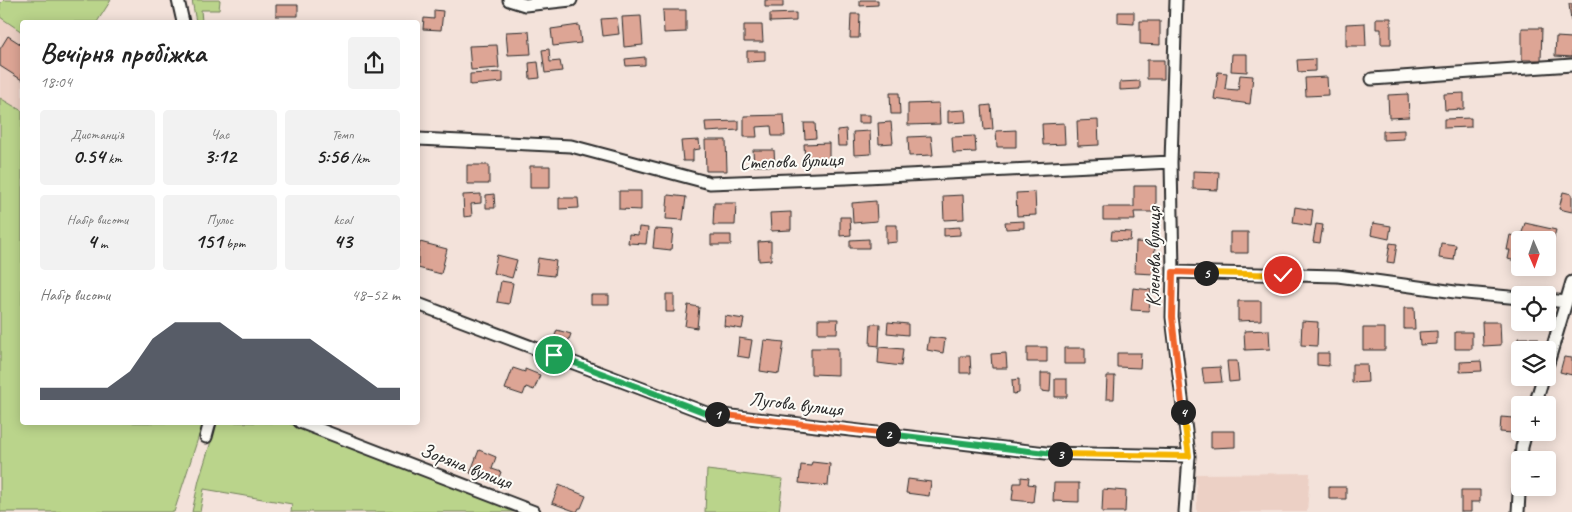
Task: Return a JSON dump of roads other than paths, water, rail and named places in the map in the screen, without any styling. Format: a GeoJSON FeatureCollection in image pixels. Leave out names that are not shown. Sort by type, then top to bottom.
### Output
{"type":"FeatureCollection","features":[{"type":"Feature","properties":{"kind":"street"},"geometry":{"type":"LineString","coordinates":[[178,0],[183,20]]}},
{"type":"Feature","properties":{"kind":"street"},"geometry":{"type":"LineString","coordinates":[[509,0],[525,5],[571,0]]}},
{"type":"Feature","properties":{"kind":"street","name":"Кленова вулиця"},"geometry":{"type":"LineString","coordinates":[[1176,0],[1171,162],[1172,317],[1189,456],[1185,512]]}},
{"type":"Feature","properties":{"kind":"street"},"geometry":{"type":"LineString","coordinates":[[1372,79],[1572,65]]}},
{"type":"Feature","properties":{"kind":"street","name":"Степова вулиця"},"geometry":{"type":"LineString","coordinates":[[420,139],[571,146],[710,183],[1171,162]]}},
{"type":"Feature","properties":{"kind":"street"},"geometry":{"type":"LineString","coordinates":[[1173,272],[1338,276],[1455,292],[1511,297]]}},
{"type":"Feature","properties":{"kind":"street"},"geometry":{"type":"LineString","coordinates":[[1554,341],[1572,282]]}},
{"type":"Feature","properties":{"kind":"street"},"geometry":{"type":"LineString","coordinates":[[1556,301],[1566,302]]}},
{"type":"Feature","properties":{"kind":"street","name":"Лугова вулиця"},"geometry":{"type":"LineString","coordinates":[[420,305],[706,413],[1046,453],[1189,456]]}},
{"type":"Feature","properties":{"kind":"street"},"geometry":{"type":"LineString","coordinates":[[206,437],[209,425]]}},
{"type":"Feature","properties":{"kind":"street","name":"Зоряна вулиця"},"geometry":{"type":"LineString","coordinates":[[308,425],[534,512]]}},
{"type":"Feature","properties":{"kind":"street"},"geometry":{"type":"LineString","coordinates":[[1518,512],[1519,496]]}}]}
